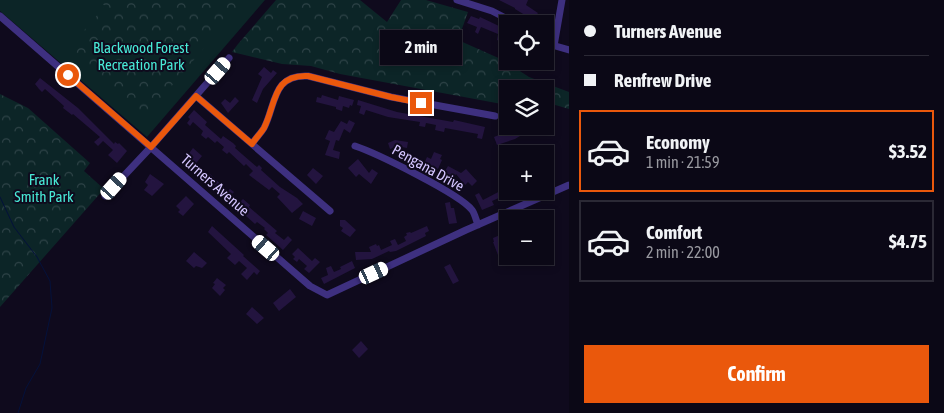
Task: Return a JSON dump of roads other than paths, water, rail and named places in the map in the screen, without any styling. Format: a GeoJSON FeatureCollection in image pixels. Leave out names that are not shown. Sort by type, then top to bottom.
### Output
{"type":"FeatureCollection","features":[{"type":"Feature","properties":{"kind":"street"},"geometry":{"type":"LineString","coordinates":[[457,0],[500,15]]}},
{"type":"Feature","properties":{"kind":"street"},"geometry":{"type":"LineString","coordinates":[[562,0],[554,46],[569,50]]}},
{"type":"Feature","properties":{"kind":"street","name":"Turners Avenue"},"geometry":{"type":"LineString","coordinates":[[0,16],[310,286],[327,295],[478,224],[569,185]]}},
{"type":"Feature","properties":{"kind":"street"},"geometry":{"type":"LineString","coordinates":[[105,196],[229,58]]}},
{"type":"Feature","properties":{"kind":"street"},"geometry":{"type":"LineString","coordinates":[[252,144],[264,128],[274,98],[279,90],[288,80],[298,76],[308,76],[391,97],[495,116]]}},
{"type":"Feature","properties":{"kind":"street"},"geometry":{"type":"LineString","coordinates":[[196,96],[330,211]]}},
{"type":"Feature","properties":{"kind":"street","name":"Pengana Drive"},"geometry":{"type":"LineString","coordinates":[[355,146],[460,199],[471,210],[478,224]]}},
{"type":"Feature","properties":{"kind":"waterway"},"geometry":{"type":"LineString","coordinates":[[0,197],[14,227],[37,257],[50,281],[52,308],[40,364],[26,388],[18,413]]}},
{"type":"Feature","properties":{"kind":"park label","name":"Blackwood Forest Recreation Park"},"geometry":{"type":"Point","coordinates":[141,56]}},
{"type":"Feature","properties":{"kind":"park label","name":"Frank Smith Park"},"geometry":{"type":"Point","coordinates":[44,188]}}]}
